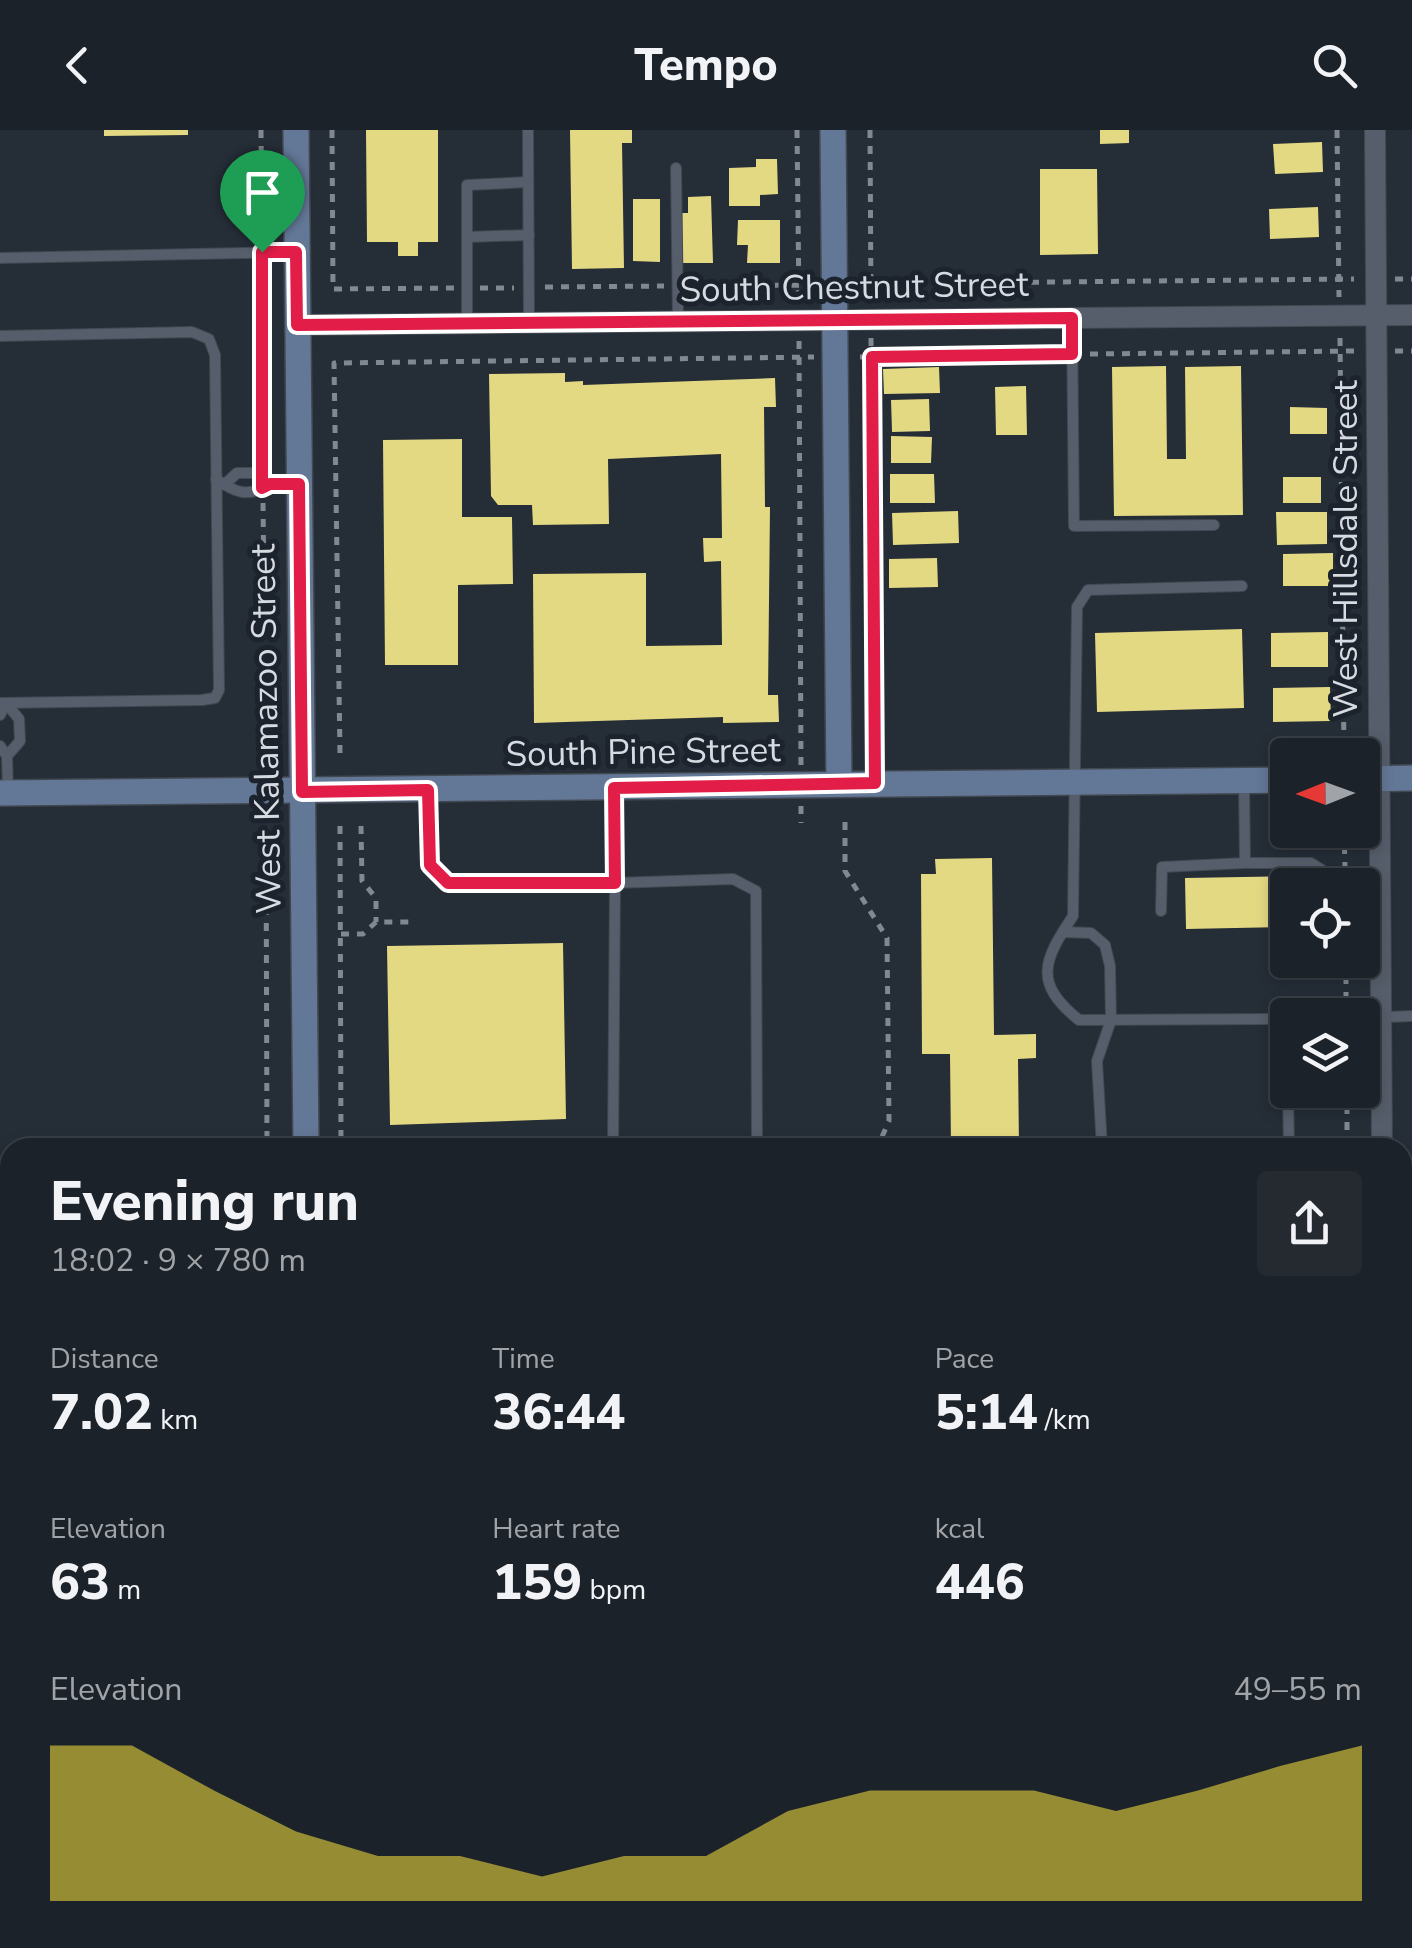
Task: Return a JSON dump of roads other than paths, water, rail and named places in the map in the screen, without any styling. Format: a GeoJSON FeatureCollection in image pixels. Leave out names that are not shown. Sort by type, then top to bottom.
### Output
{"type":"FeatureCollection","features":[{"type":"Feature","properties":{"kind":"street","name":"West Kalamazoo Street"},"geometry":{"type":"LineString","coordinates":[[296,130],[306,1138]]}},
{"type":"Feature","properties":{"kind":"street"},"geometry":{"type":"LineString","coordinates":[[833,130],[839,784]]}},
{"type":"Feature","properties":{"kind":"street","name":"West Hillsdale Street"},"geometry":{"type":"LineString","coordinates":[[1372,738],[1378,351],[1374,130]]}},
{"type":"Feature","properties":{"kind":"street","name":"South Chestnut Street"},"geometry":{"type":"LineString","coordinates":[[297,325],[1412,314]]}},
{"type":"Feature","properties":{"kind":"street"},"geometry":{"type":"LineString","coordinates":[[1380,779],[1412,778]]}},
{"type":"Feature","properties":{"kind":"street","name":"South Pine Street"},"geometry":{"type":"LineString","coordinates":[[4,793],[1270,780]]}},
{"type":"Feature","properties":{"kind":"street","name":"West Hillsdale Street"},"geometry":{"type":"LineString","coordinates":[[1373,998],[1381,883],[1378,848]]}},
{"type":"Feature","properties":{"kind":"street","name":"West Hillsdale Street"},"geometry":{"type":"LineString","coordinates":[[1379,1108],[1381,1138]]}},
{"type":"Feature","properties":{"kind":"lane"},"geometry":{"type":"LineString","coordinates":[[528,130],[528,323]]}},
{"type":"Feature","properties":{"kind":"lane"},"geometry":{"type":"LineString","coordinates":[[676,168],[678,321]]}},
{"type":"Feature","properties":{"kind":"lane"},"geometry":{"type":"LineString","coordinates":[[467,324],[468,185],[528,182]]}},
{"type":"Feature","properties":{"kind":"lane"},"geometry":{"type":"LineString","coordinates":[[468,237],[529,235]]}},
{"type":"Feature","properties":{"kind":"lane"},"geometry":{"type":"LineString","coordinates":[[0,258],[296,252]]}},
{"type":"Feature","properties":{"kind":"lane"},"geometry":{"type":"LineString","coordinates":[[1072,318],[1074,526],[1214,525]]}},
{"type":"Feature","properties":{"kind":"lane"},"geometry":{"type":"LineString","coordinates":[[0,336],[192,332],[210,339],[215,354],[220,482],[219,690],[215,698],[3,703]]}},
{"type":"Feature","properties":{"kind":"lane"},"geometry":{"type":"LineString","coordinates":[[220,482],[237,473],[265,483],[299,484]]}},
{"type":"Feature","properties":{"kind":"lane"},"geometry":{"type":"LineString","coordinates":[[220,482],[238,493],[265,483]]}},
{"type":"Feature","properties":{"kind":"lane"},"geometry":{"type":"LineString","coordinates":[[1242,586],[1088,590],[1076,607],[1073,916],[1048,952],[1047,976],[1054,1000],[1079,1020],[1270,1019]]}},
{"type":"Feature","properties":{"kind":"lane"},"geometry":{"type":"LineString","coordinates":[[0,714],[3,703]]}},
{"type":"Feature","properties":{"kind":"lane"},"geometry":{"type":"LineString","coordinates":[[3,703],[19,719],[20,741],[4,751],[4,793]]}},
{"type":"Feature","properties":{"kind":"lane"},"geometry":{"type":"LineString","coordinates":[[1244,780],[1245,863]]}},
{"type":"Feature","properties":{"kind":"lane"},"geometry":{"type":"LineString","coordinates":[[612,1138],[614,788]]}},
{"type":"Feature","properties":{"kind":"lane"},"geometry":{"type":"LineString","coordinates":[[428,790],[430,865],[448,883],[733,879],[756,891],[757,1138]]}},
{"type":"Feature","properties":{"kind":"lane"},"geometry":{"type":"LineString","coordinates":[[1161,911],[1162,866],[1311,864],[1345,882],[1381,883]]}},
{"type":"Feature","properties":{"kind":"lane"},"geometry":{"type":"LineString","coordinates":[[1062,932],[1090,933],[1105,946],[1110,966],[1110,1020],[1097,1061],[1101,1138]]}},
{"type":"Feature","properties":{"kind":"lane"},"geometry":{"type":"LineString","coordinates":[[1380,1018],[1412,1016]]}},
{"type":"Feature","properties":{"kind":"lane"},"geometry":{"type":"LineString","coordinates":[[1288,1108],[1289,1138]]}}]}
